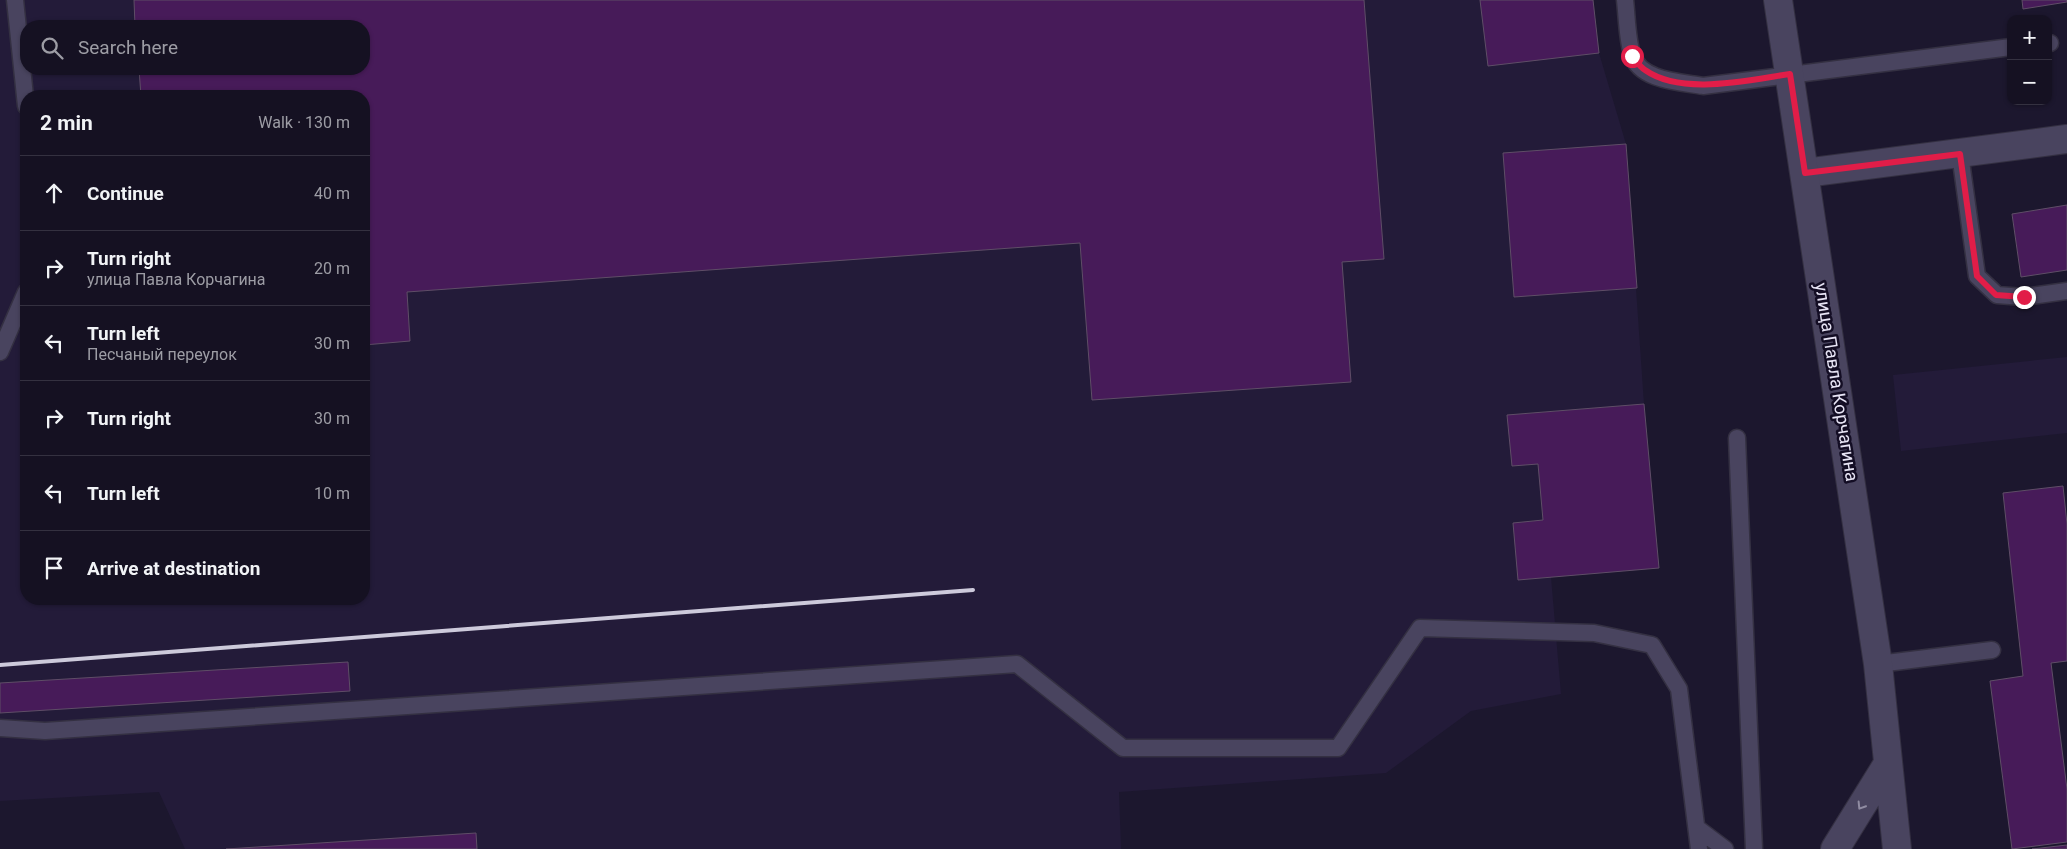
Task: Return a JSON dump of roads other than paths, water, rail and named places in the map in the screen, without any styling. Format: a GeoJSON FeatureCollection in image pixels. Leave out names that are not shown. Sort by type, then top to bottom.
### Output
{"type":"FeatureCollection","features":[{"type":"Feature","properties":{"kind":"street","name":"улица Павла Корчагина"},"geometry":{"type":"LineString","coordinates":[[1778,0],[1878,664],[1897,849]]}},
{"type":"Feature","properties":{"kind":"street"},"geometry":{"type":"LineString","coordinates":[[1805,173],[2067,139]]}},
{"type":"Feature","properties":{"kind":"street"},"geometry":{"type":"LineString","coordinates":[[1835,849],[1887,765]]}},
{"type":"Feature","properties":{"kind":"lane"},"geometry":{"type":"LineString","coordinates":[[15,0],[20,48]]}},
{"type":"Feature","properties":{"kind":"lane"},"geometry":{"type":"LineString","coordinates":[[1625,0],[1632,56],[1644,70],[1659,78],[1703,86],[2007,48]]}},
{"type":"Feature","properties":{"kind":"lane"},"geometry":{"type":"LineString","coordinates":[[23,75],[24,90]]}},
{"type":"Feature","properties":{"kind":"lane"},"geometry":{"type":"LineString","coordinates":[[1960,154],[1977,276],[1996,295],[2024,297],[2067,292]]}},
{"type":"Feature","properties":{"kind":"lane"},"geometry":{"type":"LineString","coordinates":[[0,352],[20,306]]}},
{"type":"Feature","properties":{"kind":"lane"},"geometry":{"type":"LineString","coordinates":[[1737,438],[1754,849]]}},
{"type":"Feature","properties":{"kind":"lane"},"geometry":{"type":"LineString","coordinates":[[0,728],[45,731],[1017,664],[1123,748],[1338,748],[1420,628],[1594,632],[1652,644],[1679,689],[1699,849]]}},
{"type":"Feature","properties":{"kind":"lane"},"geometry":{"type":"LineString","coordinates":[[1878,664],[1992,650]]}},
{"type":"Feature","properties":{"kind":"lane"},"geometry":{"type":"LineString","coordinates":[[1697,828],[1725,849]]}},
{"type":"Feature","properties":{"kind":"railway"},"geometry":{"type":"LineString","coordinates":[[0,665],[973,590]]}}]}
